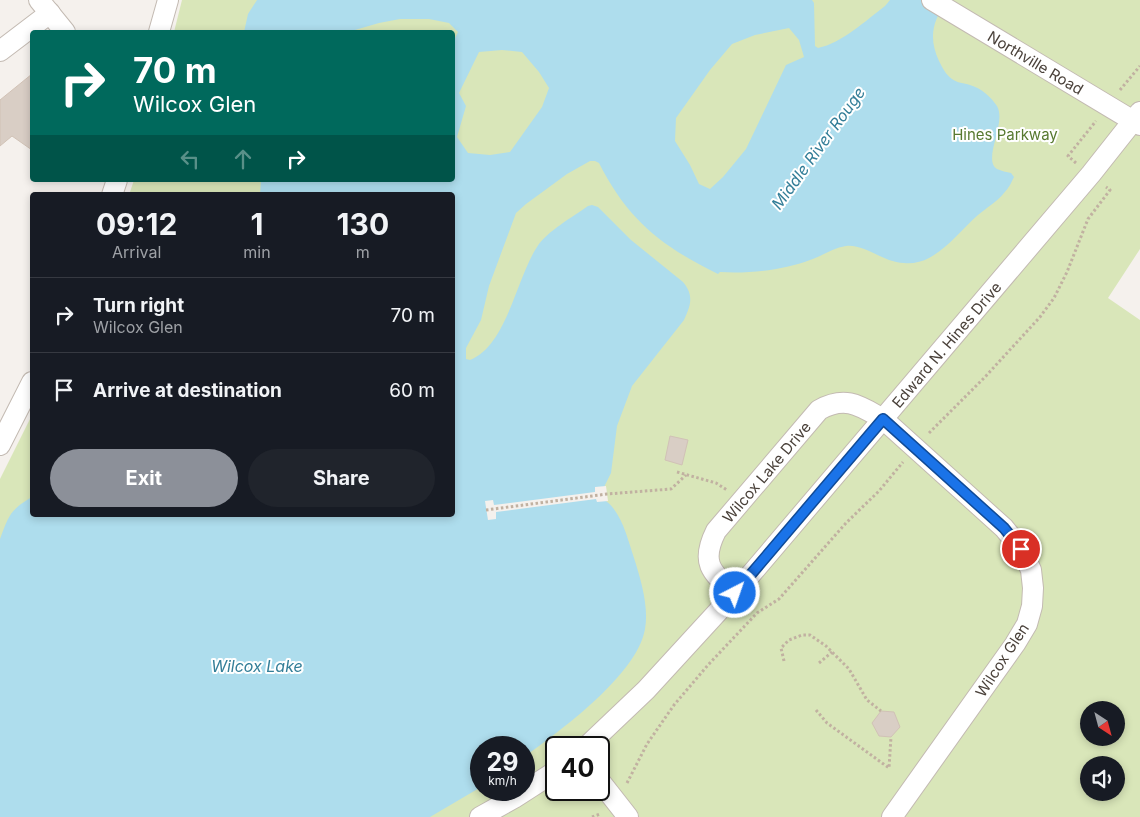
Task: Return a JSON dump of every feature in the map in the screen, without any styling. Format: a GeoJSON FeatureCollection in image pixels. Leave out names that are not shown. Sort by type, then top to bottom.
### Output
{"type":"FeatureCollection","features":[{"type":"Feature","properties":{"kind":"street"},"geometry":{"type":"LineString","coordinates":[[160,30],[168,0]]}},
{"type":"Feature","properties":{"kind":"street","name":"Northville Road"},"geometry":{"type":"LineString","coordinates":[[932,0],[1138,119]]}},
{"type":"Feature","properties":{"kind":"street"},"geometry":{"type":"LineString","coordinates":[[0,52],[45,7],[63,30]]}},
{"type":"Feature","properties":{"kind":"street","name":"Edward N. Hines Drive"},"geometry":{"type":"LineString","coordinates":[[598,736],[646,690],[735,593],[1138,119]]}},
{"type":"Feature","properties":{"kind":"street"},"geometry":{"type":"LineString","coordinates":[[0,445],[30,386]]}},
{"type":"Feature","properties":{"kind":"street","name":"Wilcox Lake Drive"},"geometry":{"type":"LineString","coordinates":[[735,593],[716,577],[711,569],[709,545],[716,531],[742,499],[819,410],[828,405],[850,402],[883,419]]}},
{"type":"Feature","properties":{"kind":"street","name":"Wilcox Glen"},"geometry":{"type":"LineString","coordinates":[[883,419],[1004,528],[1021,549],[1031,570],[1033,588],[1032,606],[1027,624],[1015,644],[892,817]]}},
{"type":"Feature","properties":{"kind":"street"},"geometry":{"type":"LineString","coordinates":[[480,817],[545,778]]}},
{"type":"Feature","properties":{"kind":"street"},"geometry":{"type":"LineString","coordinates":[[610,794],[628,817]]}},
{"type":"Feature","properties":{"kind":"path"},"geometry":{"type":"LineString","coordinates":[[676,472],[716,483],[742,499]]}},
{"type":"Feature","properties":{"kind":"path"},"geometry":{"type":"LineString","coordinates":[[486,510],[607,494],[671,489],[686,474]]}},
{"type":"Feature","properties":{"kind":"path"},"geometry":{"type":"LineString","coordinates":[[784,661],[781,648],[788,640],[802,635],[810,636],[832,652],[849,669],[868,700],[881,711]]}},
{"type":"Feature","properties":{"kind":"path"},"geometry":{"type":"LineString","coordinates":[[819,664],[832,652]]}},
{"type":"Feature","properties":{"kind":"path"},"geometry":{"type":"LineString","coordinates":[[816,710],[827,723],[889,768],[891,737]]}},
{"type":"Feature","properties":{"kind":"green space","name":"Hines Parkway"},"geometry":{"type":"Polygon","coordinates":[[[182,0],[1140,0],[1140,249],[1108,298],[1140,320],[1140,817],[0,817],[0,479],[30,419],[30,517],[455,517],[455,192],[130,192],[133,182],[455,182],[455,30],[174,30],[182,0]]]}},
{"type":"Feature","properties":{"kind":"water","name":"Wilcox Lake"},"geometry":{"type":"Polygon","coordinates":[[[257,0],[812,0],[814,3],[815,46],[818,48],[836,41],[861,25],[890,0],[947,0],[938,15],[934,29],[934,44],[939,61],[950,77],[956,81],[978,88],[989,96],[997,106],[999,122],[993,149],[993,164],[997,169],[1011,173],[1014,177],[998,199],[936,254],[923,261],[910,263],[896,262],[860,248],[846,246],[810,260],[777,269],[754,272],[720,272],[718,274],[663,242],[634,216],[610,183],[599,163],[590,161],[567,174],[516,213],[489,286],[481,320],[466,348],[466,359],[470,360],[483,352],[493,341],[510,310],[530,260],[541,241],[588,206],[598,207],[631,240],[683,282],[689,291],[690,305],[684,320],[632,386],[617,426],[611,473],[604,487],[606,501],[616,512],[627,535],[642,584],[646,612],[645,629],[639,647],[628,665],[613,683],[557,732],[552,736],[545,736],[545,741],[535,749],[535,736],[470,736],[470,793],[430,817],[0,817],[0,539],[11,514],[30,498],[30,517],[455,517],[455,192],[260,192],[261,182],[455,182],[455,38],[458,32],[449,23],[429,19],[400,19],[355,30],[244,30],[248,14],[257,0]],[[789,28],[755,35],[732,44],[710,70],[676,118],[675,141],[699,184],[710,189],[723,177],[746,149],[786,65],[804,57],[799,40],[789,28]],[[502,50],[479,52],[459,93],[466,106],[457,137],[468,153],[490,155],[510,152],[542,107],[549,88],[539,72],[522,52],[502,50]]]}},
{"type":"Feature","properties":{"kind":"pier"},"geometry":{"type":"Polygon","coordinates":[[[606,486],[608,501],[597,502],[596,499],[496,512],[496,519],[488,520],[485,501],[493,500],[494,505],[595,492],[595,487],[606,486]]]}},
{"type":"Feature","properties":{"kind":"building"},"geometry":{"type":"Polygon","coordinates":[[[30,76],[30,149],[12,136],[0,146],[0,100],[30,76]]]}},
{"type":"Feature","properties":{"kind":"building"},"geometry":{"type":"Polygon","coordinates":[[[670,436],[688,440],[682,465],[665,460],[670,436]]]}},
{"type":"Feature","properties":{"kind":"building"},"geometry":{"type":"Polygon","coordinates":[[[881,711],[894,712],[900,727],[891,737],[879,736],[872,723],[881,711]]]}},
{"type":"Feature","properties":{"kind":"route"},"geometry":{"type":"LineString","coordinates":[[735,593],[883,419],[1004,528],[1021,549]]}},
{"type":"Feature","properties":{"kind":"water label","name":"Middle River Rouge"},"geometry":{"type":"Point","coordinates":[818,148]}}]}
